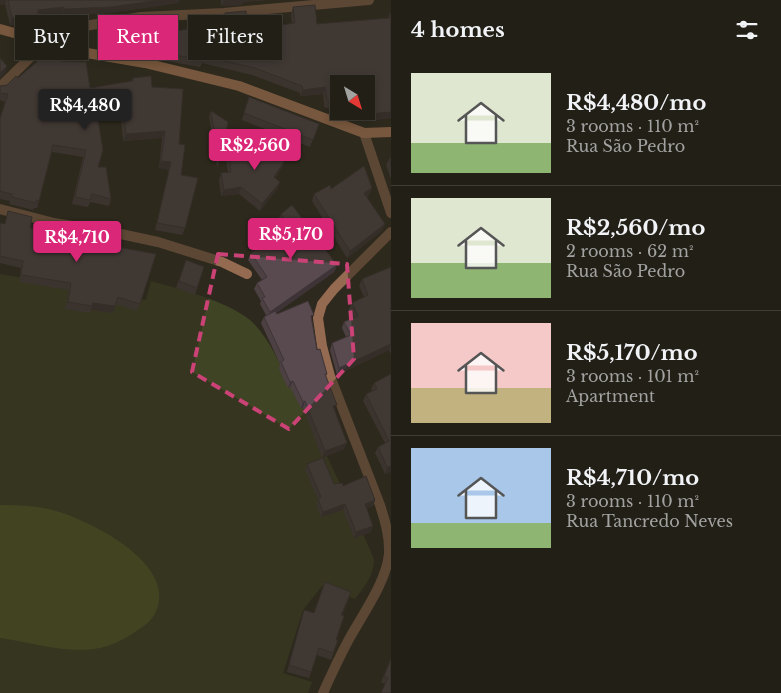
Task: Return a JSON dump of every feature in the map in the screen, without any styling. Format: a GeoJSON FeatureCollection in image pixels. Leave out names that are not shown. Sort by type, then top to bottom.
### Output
{"type":"FeatureCollection","features":[{"type":"Feature","properties":{"kind":"street"},"geometry":{"type":"LineString","coordinates":[[174,15],[369,0]]}},
{"type":"Feature","properties":{"kind":"street"},"geometry":{"type":"LineString","coordinates":[[0,29],[15,34]]}},
{"type":"Feature","properties":{"kind":"street"},"geometry":{"type":"LineString","coordinates":[[88,52],[146,63],[240,86],[364,133],[391,132]]}},
{"type":"Feature","properties":{"kind":"street"},"geometry":{"type":"LineString","coordinates":[[0,87],[28,60]]}},
{"type":"Feature","properties":{"kind":"street"},"geometry":{"type":"LineString","coordinates":[[143,60],[146,63]]}},
{"type":"Feature","properties":{"kind":"street"},"geometry":{"type":"LineString","coordinates":[[364,133],[391,213]]}},
{"type":"Feature","properties":{"kind":"street"},"geometry":{"type":"LineString","coordinates":[[0,209],[54,223],[158,242],[222,262],[247,274]]}},
{"type":"Feature","properties":{"kind":"street"},"geometry":{"type":"LineString","coordinates":[[323,693],[382,580],[389,553],[388,536],[380,504],[330,376],[322,346],[318,318],[322,304],[334,289],[391,232]]}},
{"type":"Feature","properties":{"kind":"highlighted area"},"geometry":{"type":"Polygon","coordinates":[[[218,254],[347,264],[354,359],[289,429],[192,372],[218,254]]]}},
{"type":"Feature","properties":{"kind":"green space"},"geometry":{"type":"Polygon","coordinates":[[[0,274],[146,300],[151,281],[203,296],[240,313],[256,326],[268,342],[313,428],[374,559],[370,576],[355,599],[322,586],[303,610],[283,673],[312,682],[308,693],[0,693],[0,274]]]}},
{"type":"Feature","properties":{"kind":"green space"},"geometry":{"type":"Polygon","coordinates":[[[0,505],[28,506],[56,511],[105,532],[122,544],[138,556],[150,570],[157,585],[159,600],[153,617],[148,623],[127,637],[107,646],[94,649],[70,650],[0,638],[0,505]]]}},
{"type":"Feature","properties":{"kind":"building"},"geometry":{"type":"Polygon","coordinates":[[[8,0],[160,0],[111,7],[64,9],[64,7],[38,10],[38,15],[15,15],[15,18],[12,18],[8,0]]]}},
{"type":"Feature","properties":{"kind":"building"},"geometry":{"type":"Polygon","coordinates":[[[315,5],[317,24],[390,18],[389,14],[391,14],[391,112],[375,113],[375,75],[330,75],[330,101],[327,100],[325,87],[303,90],[302,86],[255,68],[220,60],[282,60],[282,25],[295,23],[293,7],[315,5]]]}},
{"type":"Feature","properties":{"kind":"building"},"geometry":{"type":"Polygon","coordinates":[[[246,11],[246,15],[225,15],[225,13],[246,11]]]}},
{"type":"Feature","properties":{"kind":"building"},"geometry":{"type":"Polygon","coordinates":[[[188,29],[188,57],[178,56],[178,31],[188,29]]]}},
{"type":"Feature","properties":{"kind":"building"},"geometry":{"type":"Polygon","coordinates":[[[0,58],[7,66],[0,73],[0,58]]]}},
{"type":"Feature","properties":{"kind":"building"},"geometry":{"type":"Polygon","coordinates":[[[39,60],[60,60],[86,62],[90,88],[133,81],[133,78],[151,76],[152,87],[183,89],[179,144],[185,145],[181,175],[198,178],[185,228],[157,223],[171,162],[161,161],[165,131],[126,134],[123,102],[96,107],[103,150],[98,167],[106,167],[111,199],[92,194],[90,200],[75,197],[86,150],[53,145],[39,201],[36,200],[36,203],[12,197],[12,194],[0,191],[0,119],[8,94],[0,93],[0,86],[7,85],[16,76],[18,78],[39,60]]]}},
{"type":"Feature","properties":{"kind":"building"},"geometry":{"type":"Polygon","coordinates":[[[249,97],[319,124],[313,140],[244,113],[249,97]]]}},
{"type":"Feature","properties":{"kind":"building"},"geometry":{"type":"Polygon","coordinates":[[[211,111],[228,122],[220,161],[219,161],[211,111]]]}},
{"type":"Feature","properties":{"kind":"building"},"geometry":{"type":"Polygon","coordinates":[[[261,141],[287,157],[274,177],[280,182],[262,204],[241,187],[224,190],[221,173],[231,172],[229,153],[255,151],[261,141]]]}},
{"type":"Feature","properties":{"kind":"building"},"geometry":{"type":"Polygon","coordinates":[[[364,166],[372,188],[364,193],[385,224],[350,251],[314,194],[330,185],[331,189],[364,166]]]}},
{"type":"Feature","properties":{"kind":"building"},"geometry":{"type":"Polygon","coordinates":[[[292,205],[337,265],[270,312],[262,298],[265,297],[257,283],[267,277],[251,253],[275,236],[272,232],[286,221],[281,214],[292,205]]]}},
{"type":"Feature","properties":{"kind":"building"},"geometry":{"type":"Polygon","coordinates":[[[8,211],[32,217],[30,228],[100,244],[156,254],[140,304],[118,297],[115,306],[93,303],[92,306],[68,302],[71,283],[21,275],[23,261],[0,256],[0,223],[5,224],[8,211]]]}},
{"type":"Feature","properties":{"kind":"building"},"geometry":{"type":"Polygon","coordinates":[[[186,260],[204,267],[197,288],[179,281],[186,260]]]}},
{"type":"Feature","properties":{"kind":"building"},"geometry":{"type":"Polygon","coordinates":[[[391,267],[391,344],[339,368],[332,343],[351,335],[344,322],[358,316],[352,303],[368,295],[362,279],[391,267]]]}},
{"type":"Feature","properties":{"kind":"building"},"geometry":{"type":"Polygon","coordinates":[[[308,301],[314,315],[311,316],[317,350],[320,349],[327,374],[325,374],[337,405],[333,406],[347,443],[325,451],[305,401],[303,402],[293,381],[290,382],[281,362],[284,360],[264,317],[275,311],[277,314],[308,301]]]}},
{"type":"Feature","properties":{"kind":"building"},"geometry":{"type":"Polygon","coordinates":[[[391,374],[391,466],[387,467],[378,447],[389,441],[366,394],[377,389],[374,383],[391,374]]]}},
{"type":"Feature","properties":{"kind":"building"},"geometry":{"type":"Polygon","coordinates":[[[323,458],[334,484],[342,483],[343,486],[366,476],[375,500],[365,504],[373,526],[356,532],[345,504],[323,512],[318,499],[321,497],[307,464],[323,458]]]}},
{"type":"Feature","properties":{"kind":"building"},"geometry":{"type":"Polygon","coordinates":[[[325,582],[351,592],[341,615],[344,616],[333,653],[319,648],[311,672],[289,665],[304,610],[314,613],[325,582]]]}},
{"type":"Feature","properties":{"kind":"building"},"geometry":{"type":"Polygon","coordinates":[[[391,659],[391,693],[381,693],[388,678],[384,676],[391,659]]]}}]}
